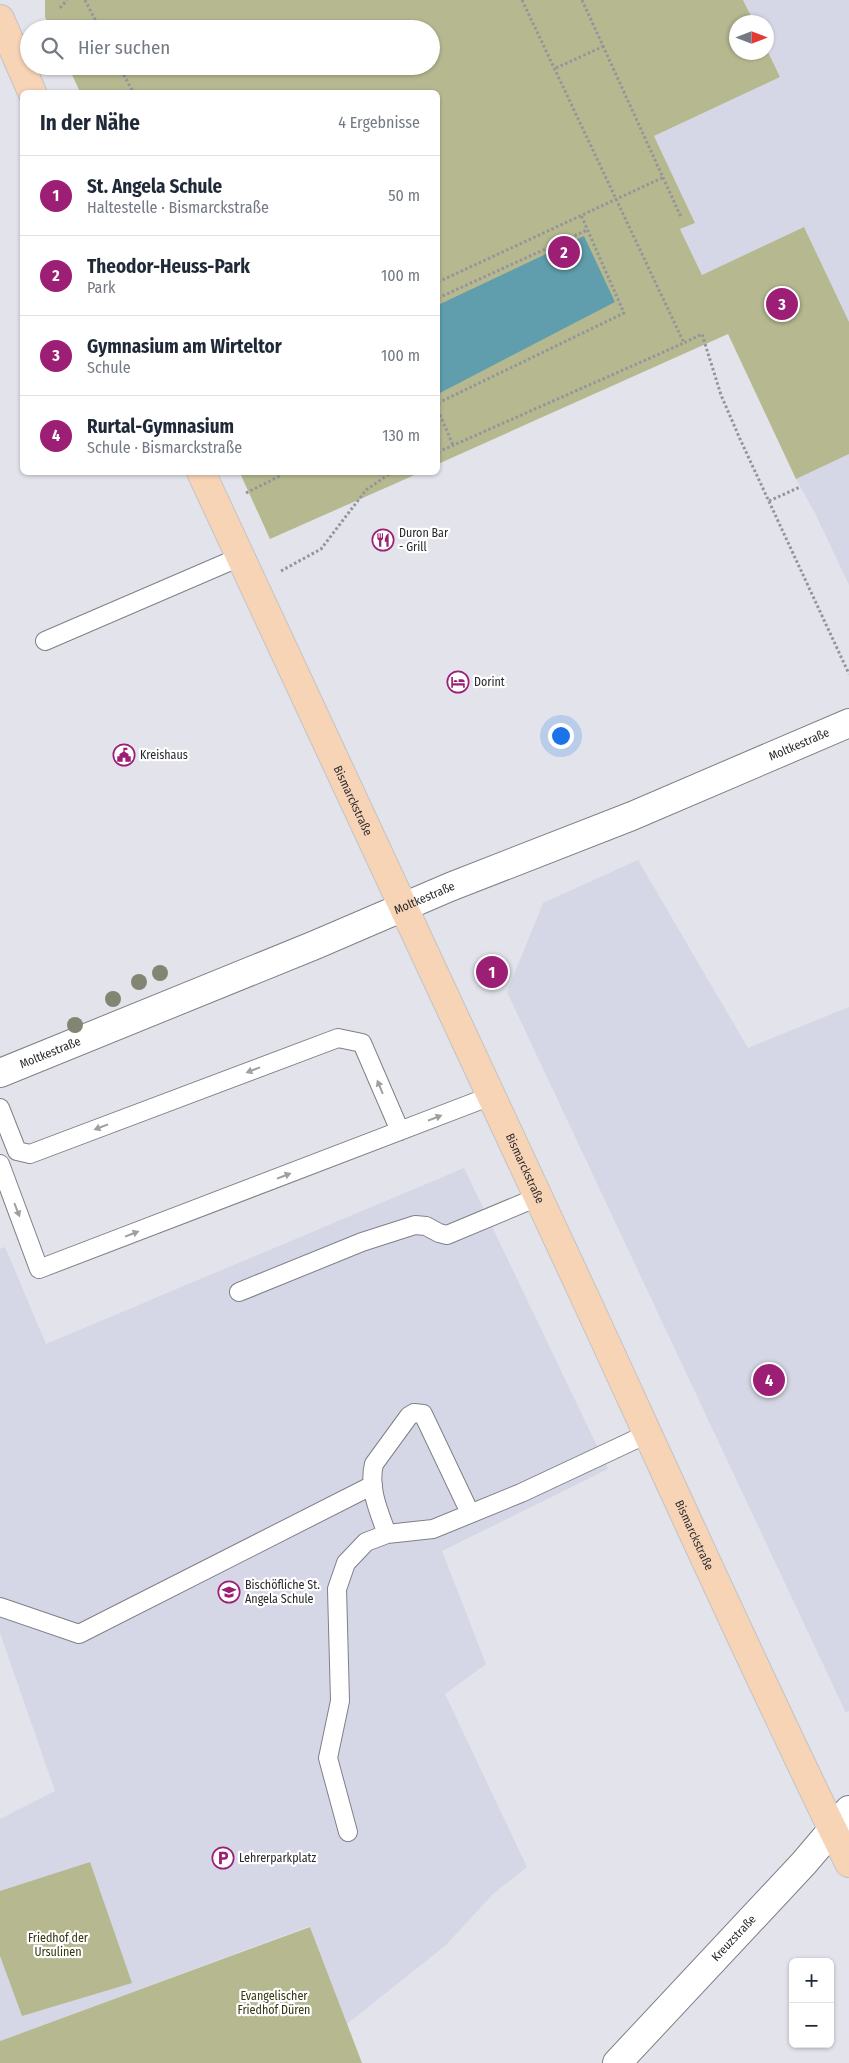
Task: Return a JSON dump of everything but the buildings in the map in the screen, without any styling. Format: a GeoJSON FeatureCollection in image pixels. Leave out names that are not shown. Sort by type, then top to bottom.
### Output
{"type":"FeatureCollection","features":[{"type":"Feature","properties":{"kind":"main road"},"geometry":{"type":"LineString","coordinates":[[1,24],[20,66]]}},
{"type":"Feature","properties":{"kind":"main road"},"geometry":{"type":"LineString","coordinates":[[24,75],[31,90]]}},
{"type":"Feature","properties":{"kind":"main road","name":"Bismarckstraße"},"geometry":{"type":"LineString","coordinates":[[202,475],[647,1434],[841,1820],[849,1863]]}},
{"type":"Feature","properties":{"kind":"street","name":"Moltkestraße"},"geometry":{"type":"LineString","coordinates":[[0,1073],[404,907],[632,816],[849,723]]}},
{"type":"Feature","properties":{"kind":"street","name":"Kreuzstraße"},"geometry":{"type":"LineString","coordinates":[[617,2063],[804,1863],[841,1820]]}},
{"type":"Feature","properties":{"kind":"lane"},"geometry":{"type":"LineString","coordinates":[[45,641],[240,557]]}},
{"type":"Feature","properties":{"kind":"lane"},"geometry":{"type":"LineString","coordinates":[[0,1108],[17,1151],[30,1154],[338,1038],[362,1044],[400,1131]]}},
{"type":"Feature","properties":{"kind":"lane"},"geometry":{"type":"LineString","coordinates":[[0,1164],[39,1269],[491,1096]]}},
{"type":"Feature","properties":{"kind":"lane"},"geometry":{"type":"LineString","coordinates":[[239,1292],[362,1242],[415,1225],[426,1226],[447,1235],[538,1197]]}},
{"type":"Feature","properties":{"kind":"lane"},"geometry":{"type":"LineString","coordinates":[[387,1534],[374,1496],[372,1473],[374,1464],[409,1416],[419,1412],[423,1414],[470,1513]]}},
{"type":"Feature","properties":{"kind":"lane"},"geometry":{"type":"LineString","coordinates":[[348,1832],[328,1758],[340,1701],[337,1589],[346,1563],[366,1542],[387,1534],[432,1529],[521,1493],[647,1434]]}},
{"type":"Feature","properties":{"kind":"lane"},"geometry":{"type":"LineString","coordinates":[[0,1607],[79,1634],[373,1485]]}},
{"type":"Feature","properties":{"kind":"path"},"geometry":{"type":"LineString","coordinates":[[60,8],[67,0]]}},
{"type":"Feature","properties":{"kind":"path"},"geometry":{"type":"LineString","coordinates":[[85,0],[95,20]]}},
{"type":"Feature","properties":{"kind":"path"},"geometry":{"type":"LineString","coordinates":[[522,0],[556,68],[684,343]]}},
{"type":"Feature","properties":{"kind":"path"},"geometry":{"type":"LineString","coordinates":[[582,0],[681,217]]}},
{"type":"Feature","properties":{"kind":"path"},"geometry":{"type":"LineString","coordinates":[[556,68],[604,46]]}},
{"type":"Feature","properties":{"kind":"path"},"geometry":{"type":"LineString","coordinates":[[124,75],[131,90]]}},
{"type":"Feature","properties":{"kind":"path"},"geometry":{"type":"LineString","coordinates":[[440,281],[664,177]]}},
{"type":"Feature","properties":{"kind":"path"},"geometry":{"type":"LineString","coordinates":[[440,402],[624,313],[581,215]]}},
{"type":"Feature","properties":{"kind":"path"},"geometry":{"type":"LineString","coordinates":[[440,297],[587,230]]}},
{"type":"Feature","properties":{"kind":"path"},"geometry":{"type":"LineString","coordinates":[[440,451],[702,334],[721,395],[849,674]]}},
{"type":"Feature","properties":{"kind":"path"},"geometry":{"type":"LineString","coordinates":[[440,414],[454,445]]}},
{"type":"Feature","properties":{"kind":"path"},"geometry":{"type":"LineString","coordinates":[[217,507],[280,475]]}},
{"type":"Feature","properties":{"kind":"path"},"geometry":{"type":"LineString","coordinates":[[253,586],[321,549],[366,490],[385,475]]}},
{"type":"Feature","properties":{"kind":"path"},"geometry":{"type":"LineString","coordinates":[[769,501],[800,487]]}},
{"type":"Feature","properties":{"kind":"shaded area"},"geometry":{"type":"Polygon","coordinates":[[[743,0],[849,0],[849,585],[816,515],[796,479],[730,333],[680,229],[695,223],[654,136],[779,77],[771,60],[774,60],[774,15],[750,15],[743,0]]]}},
{"type":"Feature","properties":{"kind":"shaded area"},"geometry":{"type":"Polygon","coordinates":[[[638,860],[748,1048],[849,1007],[849,1711],[846,1713],[507,992],[543,903],[638,860]]]}},
{"type":"Feature","properties":{"kind":"shaded area","name":"Bischöfliche St. Angela Schule"},"geometry":{"type":"Polygon","coordinates":[[[464,1168],[608,1469],[442,1551],[486,1664],[445,1694],[527,1867],[493,1894],[446,1945],[347,2024],[310,1926],[0,2041],[0,1819],[55,1791],[0,1633],[0,1249],[5,1247],[46,1344],[464,1168]]]}},
{"type":"Feature","properties":{"kind":"green space"},"geometry":{"type":"Polygon","coordinates":[[[45,0],[743,0],[750,15],[729,15],[729,60],[772,60],[780,77],[654,136],[695,223],[680,229],[702,275],[804,227],[849,322],[849,454],[796,479],[728,334],[440,463],[440,90],[79,90],[72,75],[440,75],[440,20],[46,20],[45,0]]]}},
{"type":"Feature","properties":{"kind":"green space"},"geometry":{"type":"Polygon","coordinates":[[[241,475],[414,475],[270,539],[241,475]]]}},
{"type":"Feature","properties":{"kind":"green space","name":"Friedhof der Ursulinen"},"geometry":{"type":"Polygon","coordinates":[[[90,1862],[132,1983],[22,2016],[0,1956],[0,1891],[90,1862]]]}},
{"type":"Feature","properties":{"kind":"green space","name":"Evangelischer Friedhof Düren"},"geometry":{"type":"Polygon","coordinates":[[[310,1927],[362,2063],[0,2063],[0,2041],[310,1927]]]}},
{"type":"Feature","properties":{"kind":"water"},"geometry":{"type":"Polygon","coordinates":[[[584,236],[615,302],[440,393],[440,304],[584,236]]]}},
{"type":"Feature","properties":{"kind":"place","name":"Theodor-Heuss-Park"},"geometry":{"type":"Point","coordinates":[564,252]}},
{"type":"Feature","properties":{"kind":"place","name":"Gymnasium am Wirteltor"},"geometry":{"type":"Point","coordinates":[782,304]}},
{"type":"Feature","properties":{"kind":"place","name":"Duron Bar - Grill"},"geometry":{"type":"Point","coordinates":[383,540]}},
{"type":"Feature","properties":{"kind":"place","name":"Dorint"},"geometry":{"type":"Point","coordinates":[458,682]}},
{"type":"Feature","properties":{"kind":"place","name":"Kreishaus"},"geometry":{"type":"Point","coordinates":[124,755]}},
{"type":"Feature","properties":{"kind":"place","name":"St. Angela Schule"},"geometry":{"type":"Point","coordinates":[492,972]}},
{"type":"Feature","properties":{"kind":"place","name":"Rurtal-Gymnasium"},"geometry":{"type":"Point","coordinates":[769,1380]}},
{"type":"Feature","properties":{"kind":"place","name":"Bischöfliche St. Angela Schule"},"geometry":{"type":"Point","coordinates":[229,1592]}},
{"type":"Feature","properties":{"kind":"place","name":"Lehrerparkplatz"},"geometry":{"type":"Point","coordinates":[223,1858]}}]}
